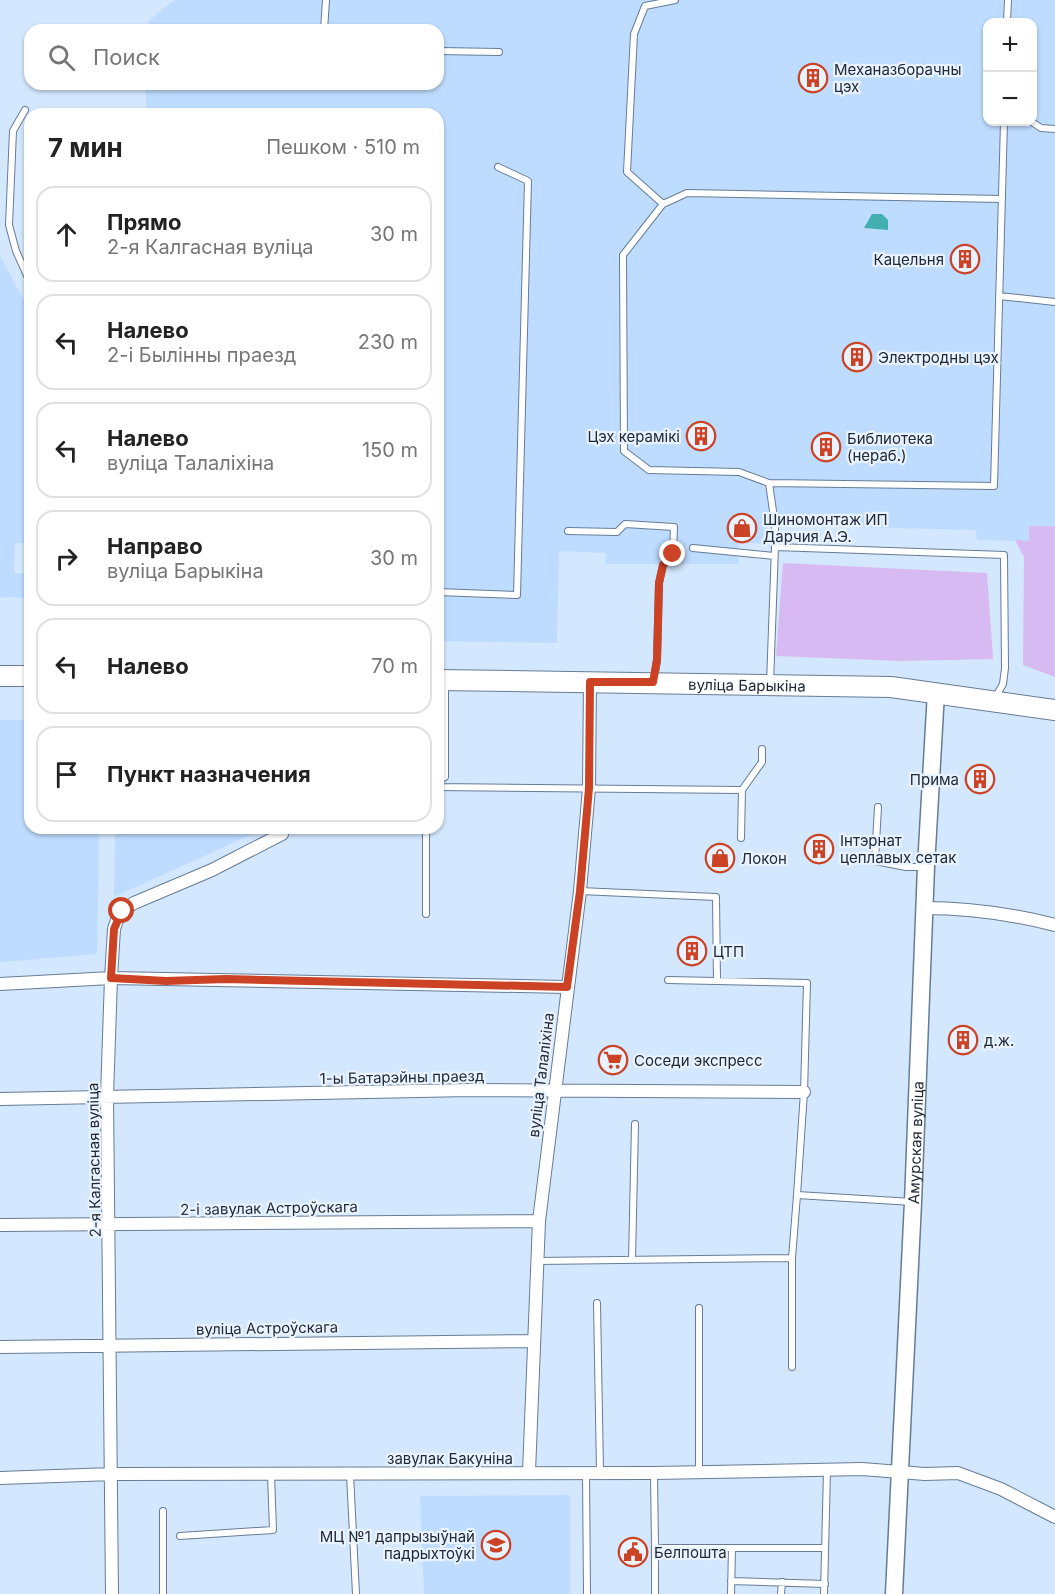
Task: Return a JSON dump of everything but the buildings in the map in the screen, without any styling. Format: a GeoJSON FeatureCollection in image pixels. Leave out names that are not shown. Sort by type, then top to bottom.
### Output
{"type":"FeatureCollection","features":[{"type":"Feature","properties":{"kind":"main road"},"geometry":{"type":"LineString","coordinates":[[0,676],[24,676]]}},
{"type":"Feature","properties":{"kind":"main road","name":"вуліца Барыкіна"},"geometry":{"type":"LineString","coordinates":[[444,680],[891,687],[1055,710]]}},
{"type":"Feature","properties":{"kind":"street","name":"вуліца Талаліхіна"},"geometry":{"type":"LineString","coordinates":[[529,1472],[539,1221],[580,891],[589,788],[590,682]]}},
{"type":"Feature","properties":{"kind":"street","name":"Амурская вуліца"},"geometry":{"type":"LineString","coordinates":[[894,1594],[913,1202],[924,908],[936,692]]}},
{"type":"Feature","properties":{"kind":"street","name":"2-я Калгасная вуліца"},"geometry":{"type":"LineString","coordinates":[[112,1594],[107,1096],[114,929],[122,911],[134,903],[212,870],[278,834]]}},
{"type":"Feature","properties":{"kind":"street"},"geometry":{"type":"LineString","coordinates":[[924,908],[948,908],[1020,916],[1055,925]]}},
{"type":"Feature","properties":{"kind":"street"},"geometry":{"type":"LineString","coordinates":[[0,984],[111,978],[166,981],[248,980],[567,987]]}},
{"type":"Feature","properties":{"kind":"street","name":"1-ы Батарэйны праезд"},"geometry":{"type":"LineString","coordinates":[[0,1099],[469,1090],[804,1092]]}},
{"type":"Feature","properties":{"kind":"street","name":"2-і завулак Астроўскага"},"geometry":{"type":"LineString","coordinates":[[0,1225],[539,1221]]}},
{"type":"Feature","properties":{"kind":"street","name":"вуліца Астроўскага"},"geometry":{"type":"LineString","coordinates":[[0,1347],[534,1341]]}},
{"type":"Feature","properties":{"kind":"street","name":"завулак Бакуніна"},"geometry":{"type":"LineString","coordinates":[[0,1478],[111,1474],[654,1473],[862,1469],[958,1473],[1001,1489],[1055,1517]]}},
{"type":"Feature","properties":{"kind":"lane"},"geometry":{"type":"LineString","coordinates":[[324,24],[326,0]]}},
{"type":"Feature","properties":{"kind":"lane"},"geometry":{"type":"LineString","coordinates":[[663,204],[627,172],[634,34],[645,6],[675,0]]}},
{"type":"Feature","properties":{"kind":"lane"},"geometry":{"type":"LineString","coordinates":[[1007,18],[1008,0]]}},
{"type":"Feature","properties":{"kind":"lane"},"geometry":{"type":"LineString","coordinates":[[444,51],[499,52]]}},
{"type":"Feature","properties":{"kind":"lane"},"geometry":{"type":"LineString","coordinates":[[24,112],[13,131],[9,225],[16,251],[24,269]]}},
{"type":"Feature","properties":{"kind":"lane"},"geometry":{"type":"LineString","coordinates":[[1037,125],[1041,128],[1055,129]]}},
{"type":"Feature","properties":{"kind":"lane"},"geometry":{"type":"LineString","coordinates":[[1002,199],[687,193],[663,204],[623,255],[624,451],[649,470],[739,472],[769,483],[994,486],[999,296],[1002,199],[1004,126]]}},
{"type":"Feature","properties":{"kind":"lane"},"geometry":{"type":"LineString","coordinates":[[444,592],[517,595],[528,181],[498,167]]}},
{"type":"Feature","properties":{"kind":"lane"},"geometry":{"type":"LineString","coordinates":[[999,296],[1055,302]]}},
{"type":"Feature","properties":{"kind":"lane"},"geometry":{"type":"LineString","coordinates":[[769,483],[775,525],[770,684]]}},
{"type":"Feature","properties":{"kind":"lane"},"geometry":{"type":"LineString","coordinates":[[568,531],[617,532],[626,524],[674,526],[673,554],[663,565],[659,583],[657,660],[653,682]]}},
{"type":"Feature","properties":{"kind":"lane"},"geometry":{"type":"LineString","coordinates":[[774,547],[1004,555],[1005,668],[1003,684],[994,700]]}},
{"type":"Feature","properties":{"kind":"lane"},"geometry":{"type":"LineString","coordinates":[[693,548],[774,555]]}},
{"type":"Feature","properties":{"kind":"lane"},"geometry":{"type":"LineString","coordinates":[[741,838],[742,790],[762,762],[762,749]]}},
{"type":"Feature","properties":{"kind":"lane"},"geometry":{"type":"LineString","coordinates":[[444,753],[444,778]]}},
{"type":"Feature","properties":{"kind":"lane"},"geometry":{"type":"LineString","coordinates":[[444,787],[742,790]]}},
{"type":"Feature","properties":{"kind":"lane"},"geometry":{"type":"LineString","coordinates":[[878,807],[875,861],[906,867],[926,867]]}},
{"type":"Feature","properties":{"kind":"lane"},"geometry":{"type":"LineString","coordinates":[[426,834],[426,914]]}},
{"type":"Feature","properties":{"kind":"lane"},"geometry":{"type":"LineString","coordinates":[[580,891],[716,897],[717,981]]}},
{"type":"Feature","properties":{"kind":"lane"},"geometry":{"type":"LineString","coordinates":[[668,980],[807,983],[804,1092],[792,1258],[792,1367]]}},
{"type":"Feature","properties":{"kind":"lane"},"geometry":{"type":"LineString","coordinates":[[632,1260],[635,1124]]}},
{"type":"Feature","properties":{"kind":"lane"},"geometry":{"type":"LineString","coordinates":[[797,1195],[913,1202]]}},
{"type":"Feature","properties":{"kind":"lane"},"geometry":{"type":"LineString","coordinates":[[537,1261],[792,1258]]}},
{"type":"Feature","properties":{"kind":"lane"},"geometry":{"type":"LineString","coordinates":[[597,1303],[600,1472]]}},
{"type":"Feature","properties":{"kind":"lane"},"geometry":{"type":"LineString","coordinates":[[699,1308],[699,1472]]}},
{"type":"Feature","properties":{"kind":"lane"},"geometry":{"type":"LineString","coordinates":[[824,1594],[827,1470]]}},
{"type":"Feature","properties":{"kind":"lane"},"geometry":{"type":"LineString","coordinates":[[586,1472],[587,1594]]}},
{"type":"Feature","properties":{"kind":"lane"},"geometry":{"type":"LineString","coordinates":[[180,1536],[273,1530],[271,1473]]}},
{"type":"Feature","properties":{"kind":"lane"},"geometry":{"type":"LineString","coordinates":[[350,1473],[356,1594]]}},
{"type":"Feature","properties":{"kind":"lane"},"geometry":{"type":"LineString","coordinates":[[654,1473],[655,1594]]}},
{"type":"Feature","properties":{"kind":"lane"},"geometry":{"type":"LineString","coordinates":[[163,1511],[163,1594]]}},
{"type":"Feature","properties":{"kind":"lane"},"geometry":{"type":"LineString","coordinates":[[655,1548],[825,1548]]}},
{"type":"Feature","properties":{"kind":"lane"},"geometry":{"type":"LineString","coordinates":[[731,1594],[732,1548]]}},
{"type":"Feature","properties":{"kind":"lane"},"geometry":{"type":"LineString","coordinates":[[731,1581],[825,1584]]}},
{"type":"Feature","properties":{"kind":"lane"},"geometry":{"type":"LineString","coordinates":[[781,1594],[782,1582]]}},
{"type":"Feature","properties":{"kind":"shaded area"},"geometry":{"type":"Polygon","coordinates":[[[175,0],[1055,0],[1055,526],[1030,526],[1029,541],[977,540],[976,530],[768,525],[766,544],[739,542],[738,564],[606,564],[606,553],[559,551],[557,643],[444,641],[444,108],[146,108],[146,90],[444,90],[444,24],[148,24],[148,21],[175,0]]]}},
{"type":"Feature","properties":{"kind":"shaded area"},"geometry":{"type":"Polygon","coordinates":[[[872,214],[882,214],[888,220],[888,230],[864,228],[872,214]]]}},
{"type":"Feature","properties":{"kind":"shaded area"},"geometry":{"type":"Polygon","coordinates":[[[0,256],[24,300],[24,544],[15,543],[14,573],[24,574],[24,598],[0,597],[0,256]]]}},
{"type":"Feature","properties":{"kind":"shaded area"},"geometry":{"type":"Polygon","coordinates":[[[1029,526],[1055,526],[1055,677],[1023,665],[1024,557],[1015,540],[1029,541],[1029,526]]]}},
{"type":"Feature","properties":{"kind":"shaded area"},"geometry":{"type":"Polygon","coordinates":[[[783,563],[987,573],[993,659],[901,661],[776,656],[783,563]]]}},
{"type":"Feature","properties":{"kind":"shaded area"},"geometry":{"type":"Polygon","coordinates":[[[0,720],[24,720],[24,834],[99,834],[97,954],[0,962],[0,720]]]}},
{"type":"Feature","properties":{"kind":"shaded area"},"geometry":{"type":"Polygon","coordinates":[[[115,834],[253,834],[114,897],[115,834]]]}},
{"type":"Feature","properties":{"kind":"shaded area","name":"МЦ №1 дапрызыўнай падрыхтоўкі"},"geometry":{"type":"Polygon","coordinates":[[[570,1495],[570,1594],[424,1594],[420,1496],[570,1495]]]}},
{"type":"Feature","properties":{"kind":"place","name":"Механазборачны цэх"},"geometry":{"type":"Point","coordinates":[813,78]}},
{"type":"Feature","properties":{"kind":"place","name":"Кацельня"},"geometry":{"type":"Point","coordinates":[965,259]}},
{"type":"Feature","properties":{"kind":"place","name":"Электродны цэх"},"geometry":{"type":"Point","coordinates":[857,357]}},
{"type":"Feature","properties":{"kind":"place","name":"Цэх керамікі"},"geometry":{"type":"Point","coordinates":[701,436]}},
{"type":"Feature","properties":{"kind":"place","name":"Библиотека (нераб.)"},"geometry":{"type":"Point","coordinates":[826,447]}},
{"type":"Feature","properties":{"kind":"place","name":"Шиномонтаж ИП Дарчия А.Э."},"geometry":{"type":"Point","coordinates":[742,528]}},
{"type":"Feature","properties":{"kind":"place","name":"Прима"},"geometry":{"type":"Point","coordinates":[980,779]}},
{"type":"Feature","properties":{"kind":"place","name":"Інтэрнат цеплавых сетак"},"geometry":{"type":"Point","coordinates":[819,849]}},
{"type":"Feature","properties":{"kind":"place","name":"Локон"},"geometry":{"type":"Point","coordinates":[720,858]}},
{"type":"Feature","properties":{"kind":"place","name":"ЦТП"},"geometry":{"type":"Point","coordinates":[692,951]}},
{"type":"Feature","properties":{"kind":"place","name":"д.ж."},"geometry":{"type":"Point","coordinates":[963,1040]}},
{"type":"Feature","properties":{"kind":"place","name":"Соседи экспресс"},"geometry":{"type":"Point","coordinates":[613,1060]}},
{"type":"Feature","properties":{"kind":"place","name":"МЦ №1 дапрызыўнай падрыхтоўкі"},"geometry":{"type":"Point","coordinates":[496,1545]}},
{"type":"Feature","properties":{"kind":"place","name":"Белпошта"},"geometry":{"type":"Point","coordinates":[633,1552]}},
{"type":"Feature","properties":{"kind":"route"},"geometry":{"type":"LineString","coordinates":[[122,911],[114,929],[111,978],[166,981],[226,979],[567,987],[580,891],[589,788],[590,682],[653,682],[657,660],[659,583],[663,565],[673,554]]}}]}
